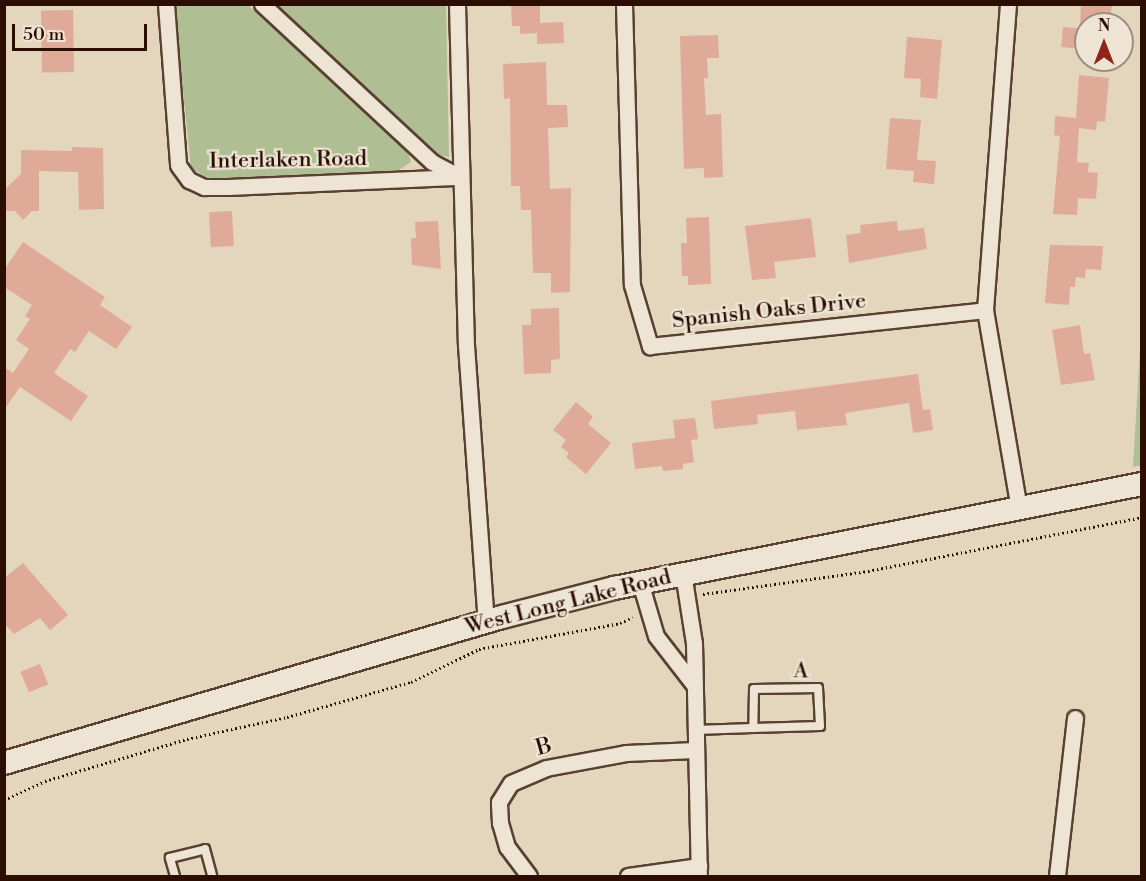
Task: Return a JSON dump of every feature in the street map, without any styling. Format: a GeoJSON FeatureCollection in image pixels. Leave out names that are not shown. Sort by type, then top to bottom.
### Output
{"type":"FeatureCollection","features":[{"type":"Feature","properties":{"kind":"main road","name":"West Long Lake Road"},"geometry":{"type":"LineString","coordinates":[[4,763],[486,622],[640,582],[1142,484]]}},
{"type":"Feature","properties":{"kind":"street","name":"Interlaken Road"},"geometry":{"type":"LineString","coordinates":[[166,4],[178,165],[189,180],[204,187],[228,187],[460,177]]}},
{"type":"Feature","properties":{"kind":"street"},"geometry":{"type":"LineString","coordinates":[[262,4],[432,162],[460,177]]}},
{"type":"Feature","properties":{"kind":"street"},"geometry":{"type":"LineString","coordinates":[[457,4],[466,345],[486,622]]}},
{"type":"Feature","properties":{"kind":"street","name":"Spanish Oaks Drive"},"geometry":{"type":"LineString","coordinates":[[624,4],[632,285],[650,346],[985,310]]}},
{"type":"Feature","properties":{"kind":"street"},"geometry":{"type":"LineString","coordinates":[[1008,4],[985,310],[1019,508]]}},
{"type":"Feature","properties":{"kind":"street"},"geometry":{"type":"LineString","coordinates":[[628,876],[699,871],[694,643],[684,573]]}},
{"type":"Feature","properties":{"kind":"street"},"geometry":{"type":"LineString","coordinates":[[640,582],[646,609],[656,636],[694,685]]}},
{"type":"Feature","properties":{"kind":"street"},"geometry":{"type":"LineString","coordinates":[[1057,876],[1075,718]]}},
{"type":"Feature","properties":{"kind":"street","name":"B"},"geometry":{"type":"LineString","coordinates":[[529,876],[507,847],[500,823],[499,802],[511,783],[546,768],[626,753],[695,750]]}},
{"type":"Feature","properties":{"kind":"lane","name":"A"},"geometry":{"type":"LineString","coordinates":[[695,730],[820,726],[818,688],[754,689],[753,728]]}},
{"type":"Feature","properties":{"kind":"lane"},"geometry":{"type":"LineString","coordinates":[[175,876],[170,858],[205,849],[212,876]]}},
{"type":"Feature","properties":{"kind":"path"},"geometry":{"type":"LineString","coordinates":[[687,596],[868,571],[1142,517]]}},
{"type":"Feature","properties":{"kind":"path"},"geometry":{"type":"LineString","coordinates":[[4,800],[45,781],[176,742],[287,717],[411,682],[479,649],[620,623],[646,609]]}},
{"type":"Feature","properties":{"kind":"green space"},"geometry":{"type":"Polygon","coordinates":[[[174,5],[248,5],[407,149],[411,162],[399,170],[380,172],[219,181],[202,175],[191,167],[174,5]]]}},
{"type":"Feature","properties":{"kind":"green space"},"geometry":{"type":"Polygon","coordinates":[[[276,5],[446,5],[449,157],[439,155],[276,5]]]}},
{"type":"Feature","properties":{"kind":"green space"},"geometry":{"type":"Polygon","coordinates":[[[1141,332],[1141,465],[1133,467],[1141,332]]]}},
{"type":"Feature","properties":{"kind":"building"},"geometry":{"type":"Polygon","coordinates":[[[511,4],[540,4],[540,23],[563,22],[564,43],[537,44],[537,33],[520,34],[520,26],[512,26],[511,4]]]}},
{"type":"Feature","properties":{"kind":"building"},"geometry":{"type":"Polygon","coordinates":[[[1081,4],[1112,4],[1111,12],[1081,12],[1081,4]]]}},
{"type":"Feature","properties":{"kind":"building"},"geometry":{"type":"Polygon","coordinates":[[[73,10],[74,72],[42,73],[41,11],[73,10]]]}},
{"type":"Feature","properties":{"kind":"building"},"geometry":{"type":"Polygon","coordinates":[[[1063,27],[1074,28],[1074,48],[1061,47],[1063,27]]]}},
{"type":"Feature","properties":{"kind":"building"},"geometry":{"type":"Polygon","coordinates":[[[718,35],[719,58],[707,58],[708,78],[704,78],[706,115],[721,114],[723,177],[704,178],[704,168],[684,169],[680,36],[718,35]]]}},
{"type":"Feature","properties":{"kind":"building"},"geometry":{"type":"Polygon","coordinates":[[[907,37],[942,40],[937,99],[920,97],[921,79],[904,78],[907,37]]]}},
{"type":"Feature","properties":{"kind":"building"},"geometry":{"type":"Polygon","coordinates":[[[546,62],[547,105],[567,105],[568,127],[548,128],[550,189],[571,188],[570,292],[551,293],[551,273],[533,273],[531,210],[521,210],[520,186],[511,186],[510,98],[504,99],[503,64],[546,62]]]}},
{"type":"Feature","properties":{"kind":"building"},"geometry":{"type":"Polygon","coordinates":[[[1079,75],[1109,78],[1105,122],[1097,121],[1096,130],[1079,128],[1077,162],[1089,163],[1088,172],[1098,173],[1096,199],[1078,198],[1077,215],[1053,214],[1060,136],[1054,135],[1055,116],[1076,118],[1079,75]]]}},
{"type":"Feature","properties":{"kind":"building"},"geometry":{"type":"Polygon","coordinates":[[[890,118],[921,120],[917,160],[936,161],[934,184],[913,182],[914,171],[886,169],[890,118]]]}},
{"type":"Feature","properties":{"kind":"building"},"geometry":{"type":"Polygon","coordinates":[[[72,147],[103,148],[104,209],[79,210],[78,172],[39,171],[39,211],[32,211],[23,220],[15,211],[4,211],[4,190],[21,174],[21,150],[72,151],[72,147]]]}},
{"type":"Feature","properties":{"kind":"building"},"geometry":{"type":"Polygon","coordinates":[[[232,211],[234,246],[211,247],[209,212],[232,211]]]}},
{"type":"Feature","properties":{"kind":"building"},"geometry":{"type":"Polygon","coordinates":[[[709,217],[711,284],[688,285],[688,276],[682,276],[681,243],[687,243],[686,218],[709,217]]]}},
{"type":"Feature","properties":{"kind":"building"},"geometry":{"type":"Polygon","coordinates":[[[811,218],[816,257],[774,262],[776,278],[752,280],[745,226],[811,218]]]}},
{"type":"Feature","properties":{"kind":"building"},"geometry":{"type":"Polygon","coordinates":[[[438,221],[441,269],[412,265],[411,238],[416,238],[415,222],[438,221]]]}},
{"type":"Feature","properties":{"kind":"building"},"geometry":{"type":"Polygon","coordinates":[[[897,221],[898,231],[924,228],[927,249],[849,263],[846,235],[861,233],[860,225],[897,221]]]}},
{"type":"Feature","properties":{"kind":"building"},"geometry":{"type":"Polygon","coordinates":[[[23,242],[105,297],[100,305],[132,327],[116,349],[89,331],[75,352],[70,349],[54,373],[88,396],[71,421],[20,387],[4,410],[4,367],[13,373],[29,349],[16,340],[30,319],[25,316],[32,305],[4,287],[4,270],[23,242]]]}},
{"type":"Feature","properties":{"kind":"building"},"geometry":{"type":"Polygon","coordinates":[[[1050,245],[1103,246],[1101,270],[1086,269],[1085,278],[1076,277],[1075,287],[1070,287],[1069,305],[1045,303],[1050,245]]]}},
{"type":"Feature","properties":{"kind":"building"},"geometry":{"type":"Polygon","coordinates":[[[559,308],[560,359],[551,360],[551,373],[524,374],[522,325],[531,325],[531,309],[559,308]]]}},
{"type":"Feature","properties":{"kind":"building"},"geometry":{"type":"Polygon","coordinates":[[[1080,325],[1084,354],[1090,353],[1095,380],[1061,385],[1052,330],[1080,325]]]}},
{"type":"Feature","properties":{"kind":"building"},"geometry":{"type":"Polygon","coordinates":[[[918,374],[923,410],[930,409],[933,430],[913,433],[909,403],[845,413],[847,425],[797,430],[795,411],[757,415],[758,424],[714,429],[711,401],[918,374]]]}},
{"type":"Feature","properties":{"kind":"building"},"geometry":{"type":"Polygon","coordinates":[[[576,402],[593,417],[588,424],[611,443],[586,474],[566,457],[569,453],[561,447],[566,440],[553,430],[576,402]]]}},
{"type":"Feature","properties":{"kind":"building"},"geometry":{"type":"Polygon","coordinates":[[[695,418],[698,439],[691,440],[694,462],[683,464],[683,469],[663,471],[662,466],[635,469],[632,443],[675,438],[673,420],[695,418]]]}},
{"type":"Feature","properties":{"kind":"building"},"geometry":{"type":"Polygon","coordinates":[[[23,563],[68,615],[50,630],[40,618],[14,634],[4,623],[4,578],[23,563]]]}},
{"type":"Feature","properties":{"kind":"building"},"geometry":{"type":"Polygon","coordinates":[[[40,664],[48,684],[29,692],[21,672],[40,664]]]}}]}
